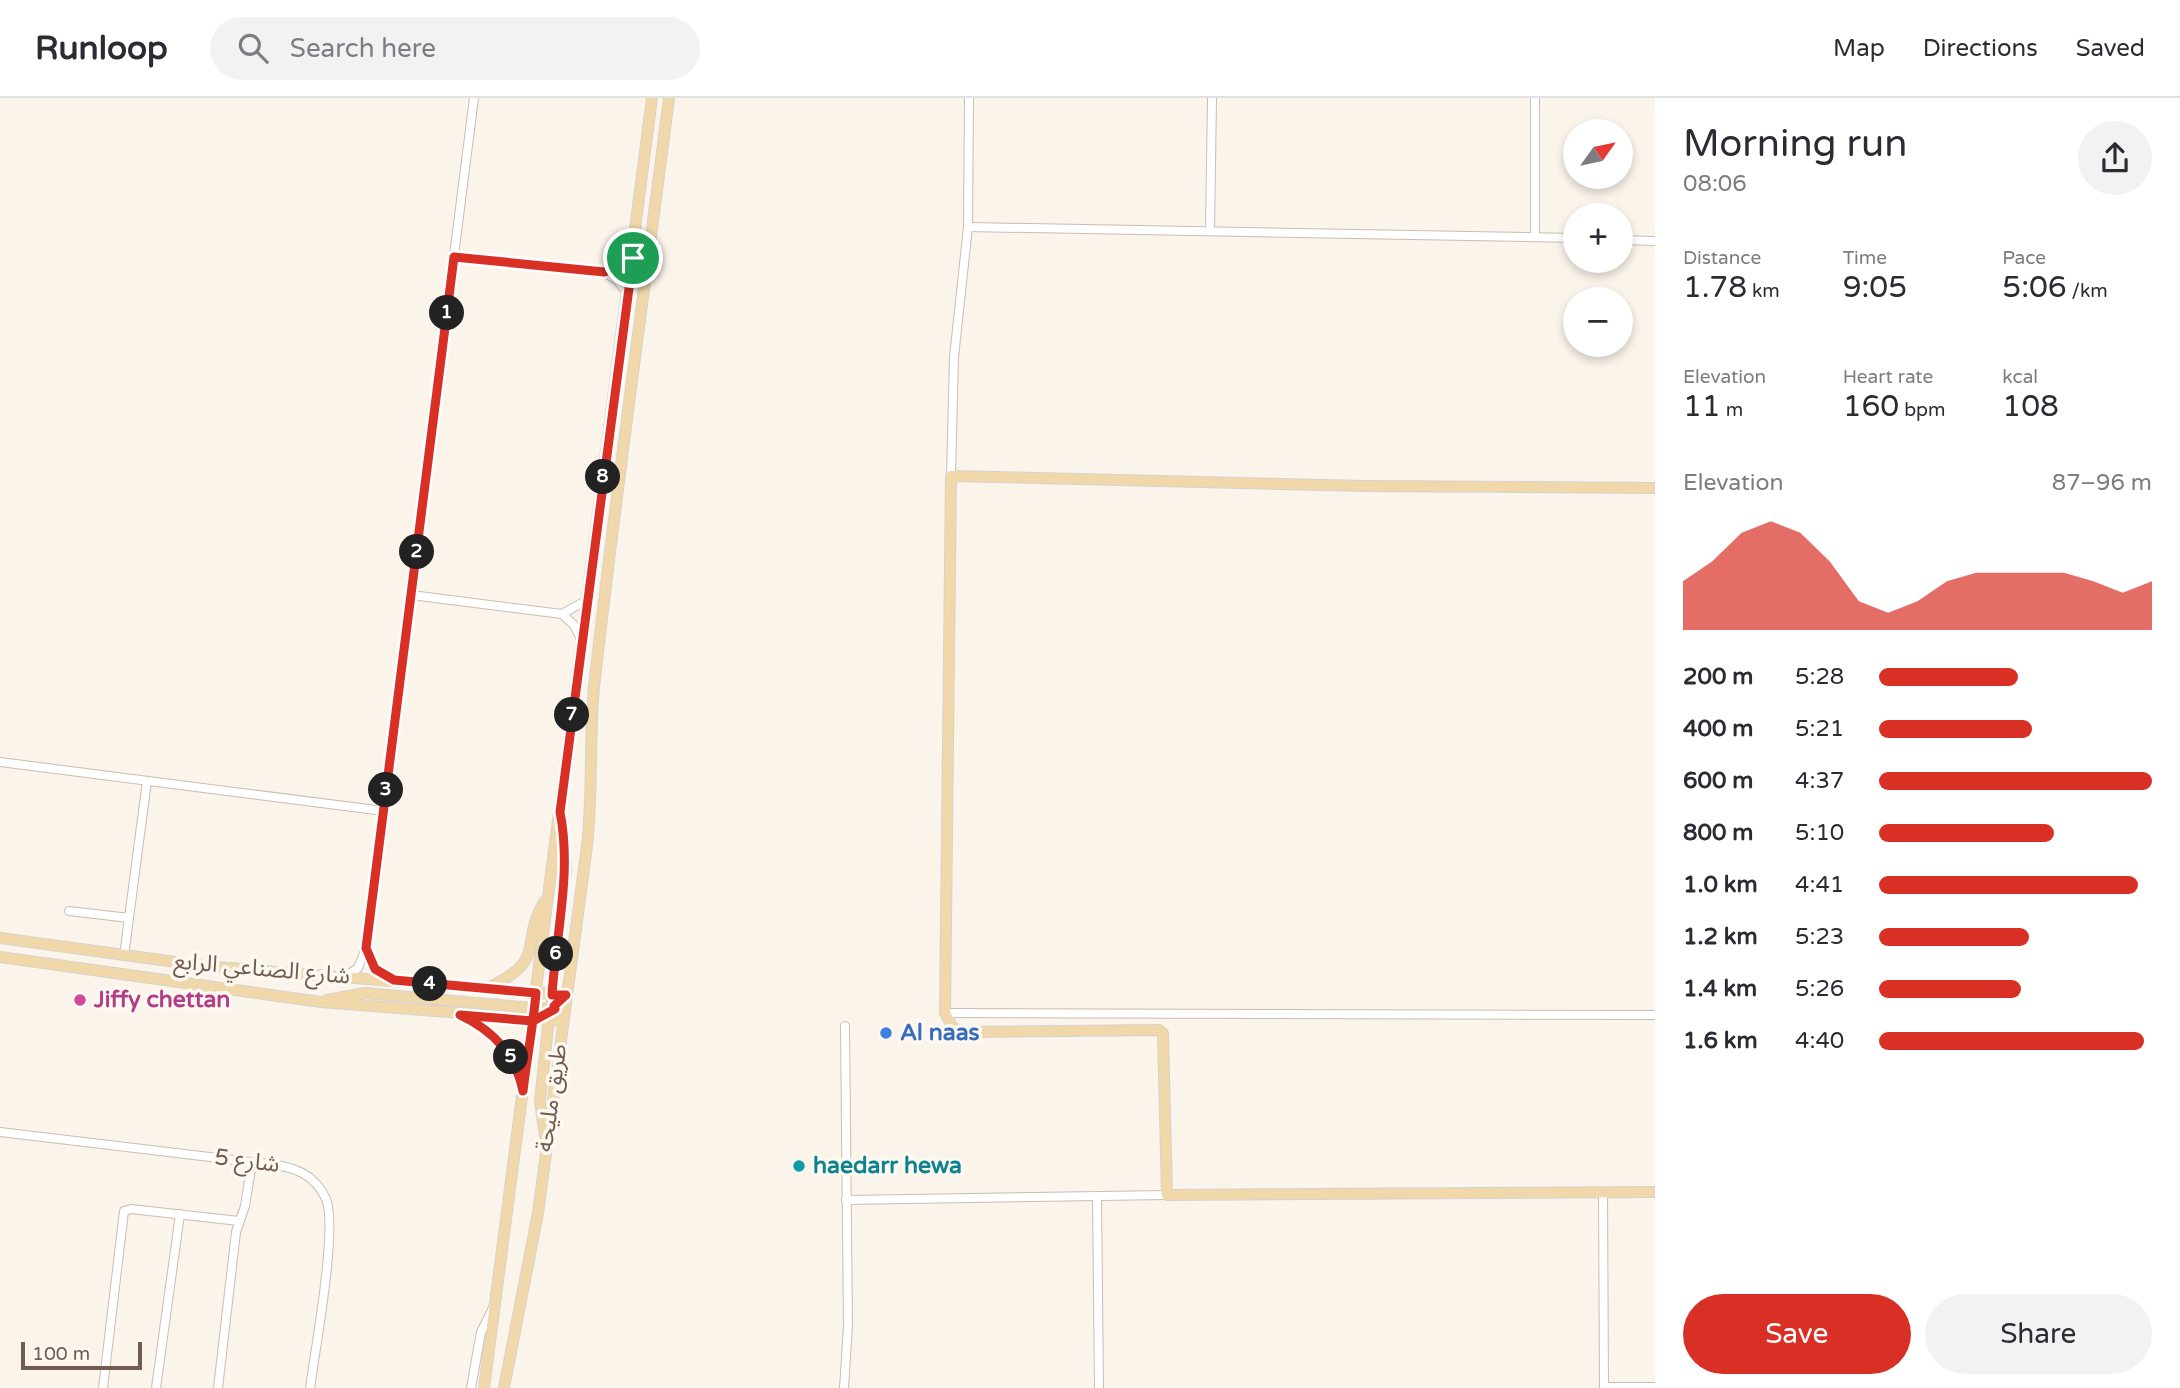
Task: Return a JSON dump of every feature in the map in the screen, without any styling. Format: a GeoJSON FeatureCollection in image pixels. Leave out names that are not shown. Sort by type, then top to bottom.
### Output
{"type":"FeatureCollection","features":[{"type":"Feature","properties":{"kind":"main road","name":"طريق مليحة"},"geometry":{"type":"LineString","coordinates":[[484,1388],[652,98]]}},
{"type":"Feature","properties":{"kind":"main road","name":"طريق مليحة"},"geometry":{"type":"LineString","coordinates":[[504,1388],[533,1242],[562,1021],[553,1009],[566,995],[589,827],[592,715],[614,508],[669,98]]}},
{"type":"Feature","properties":{"kind":"main road"},"geometry":{"type":"LineString","coordinates":[[1655,488],[1365,486],[951,476],[945,1013],[950,1025],[961,1032],[1162,1032],[1167,1195],[1655,1192]]}},
{"type":"Feature","properties":{"kind":"main road"},"geometry":{"type":"LineString","coordinates":[[546,1141],[540,1102],[553,1009],[566,869],[566,844],[560,812]]}},
{"type":"Feature","properties":{"kind":"main road"},"geometry":{"type":"LineString","coordinates":[[485,990],[507,978],[524,964],[531,949],[540,909],[548,897]]}},
{"type":"Feature","properties":{"kind":"main road","name":"شارع الصناعي الرابع"},"geometry":{"type":"LineString","coordinates":[[0,938],[205,966],[536,993]]}},
{"type":"Feature","properties":{"kind":"main road","name":"شارع الصناعي الرابع"},"geometry":{"type":"LineString","coordinates":[[0,957],[321,1002],[533,1021]]}},
{"type":"Feature","properties":{"kind":"main road"},"geometry":{"type":"LineString","coordinates":[[321,1002],[343,995],[366,993],[553,1009]]}},
{"type":"Feature","properties":{"kind":"main road"},"geometry":{"type":"LineString","coordinates":[[536,993],[553,1009]]}},
{"type":"Feature","properties":{"kind":"main road"},"geometry":{"type":"LineString","coordinates":[[533,1021],[553,1009]]}},
{"type":"Feature","properties":{"kind":"main road"},"geometry":{"type":"LineString","coordinates":[[460,1015],[481,1026],[499,1041],[514,1063],[523,1091]]}},
{"type":"Feature","properties":{"kind":"street"},"geometry":{"type":"LineString","coordinates":[[346,976],[358,968],[366,948],[474,98]]}},
{"type":"Feature","properties":{"kind":"street"},"geometry":{"type":"LineString","coordinates":[[951,476],[954,357],[968,226],[969,98]]}},
{"type":"Feature","properties":{"kind":"street"},"geometry":{"type":"LineString","coordinates":[[1210,231],[1212,98]]}},
{"type":"Feature","properties":{"kind":"street"},"geometry":{"type":"LineString","coordinates":[[1535,98],[1535,237]]}},
{"type":"Feature","properties":{"kind":"street"},"geometry":{"type":"LineString","coordinates":[[968,226],[1563,238]]}},
{"type":"Feature","properties":{"kind":"street"},"geometry":{"type":"LineString","coordinates":[[1633,240],[1655,241]]}},
{"type":"Feature","properties":{"kind":"street"},"geometry":{"type":"LineString","coordinates":[[454,257],[604,272],[620,268],[633,258]]}},
{"type":"Feature","properties":{"kind":"street"},"geometry":{"type":"LineString","coordinates":[[604,272],[618,281],[628,295]]}},
{"type":"Feature","properties":{"kind":"street"},"geometry":{"type":"LineString","coordinates":[[411,595],[562,614],[574,625],[582,639]]}},
{"type":"Feature","properties":{"kind":"street"},"geometry":{"type":"LineString","coordinates":[[562,614],[587,600]]}},
{"type":"Feature","properties":{"kind":"street"},"geometry":{"type":"LineString","coordinates":[[0,762],[384,811]]}},
{"type":"Feature","properties":{"kind":"street"},"geometry":{"type":"LineString","coordinates":[[124,956],[148,781]]}},
{"type":"Feature","properties":{"kind":"street"},"geometry":{"type":"LineString","coordinates":[[69,912],[129,918]]}},
{"type":"Feature","properties":{"kind":"street"},"geometry":{"type":"LineString","coordinates":[[366,948],[375,969],[394,980]]}},
{"type":"Feature","properties":{"kind":"street"},"geometry":{"type":"LineString","coordinates":[[945,1013],[1655,1015]]}},
{"type":"Feature","properties":{"kind":"street"},"geometry":{"type":"LineString","coordinates":[[844,1388],[848,1326],[845,1026]]}},
{"type":"Feature","properties":{"kind":"street","name":"شارع 5"},"geometry":{"type":"LineString","coordinates":[[2,1130],[300,1170],[322,1191],[329,1209],[331,1229],[310,1388]]}},
{"type":"Feature","properties":{"kind":"street"},"geometry":{"type":"LineString","coordinates":[[218,1388],[239,1222],[247,1199],[252,1162]]}},
{"type":"Feature","properties":{"kind":"street"},"geometry":{"type":"LineString","coordinates":[[1603,1192],[1604,1388],[1655,1387]]}},
{"type":"Feature","properties":{"kind":"street"},"geometry":{"type":"LineString","coordinates":[[846,1200],[1167,1195]]}},
{"type":"Feature","properties":{"kind":"street"},"geometry":{"type":"LineString","coordinates":[[1097,1196],[1099,1388]]}},
{"type":"Feature","properties":{"kind":"street"},"geometry":{"type":"LineString","coordinates":[[103,1388],[122,1214],[131,1209],[239,1222]]}},
{"type":"Feature","properties":{"kind":"street"},"geometry":{"type":"LineString","coordinates":[[156,1388],[180,1214]]}},
{"type":"Feature","properties":{"kind":"street"},"geometry":{"type":"LineString","coordinates":[[471,1388],[481,1332],[494,1306]]}},
{"type":"Feature","properties":{"kind":"place","name":"Jiffy chettan"},"geometry":{"type":"Point","coordinates":[80,1000]}},
{"type":"Feature","properties":{"kind":"place","name":"Al naas"},"geometry":{"type":"Point","coordinates":[886,1033]}},
{"type":"Feature","properties":{"kind":"place","name":"haedarr hewa"},"geometry":{"type":"Point","coordinates":[799,1166]}},
{"type":"Feature","properties":{"kind":"route"},"geometry":{"type":"LineString","coordinates":[[633,258],[560,812],[567,857],[552,995],[566,995],[554,1006],[555,1009],[533,1021],[460,1015],[481,1026],[499,1041],[514,1063],[523,1091],[533,1021],[536,993],[394,980],[375,969],[366,948],[454,257],[604,272],[620,268],[633,258]]}}]}
